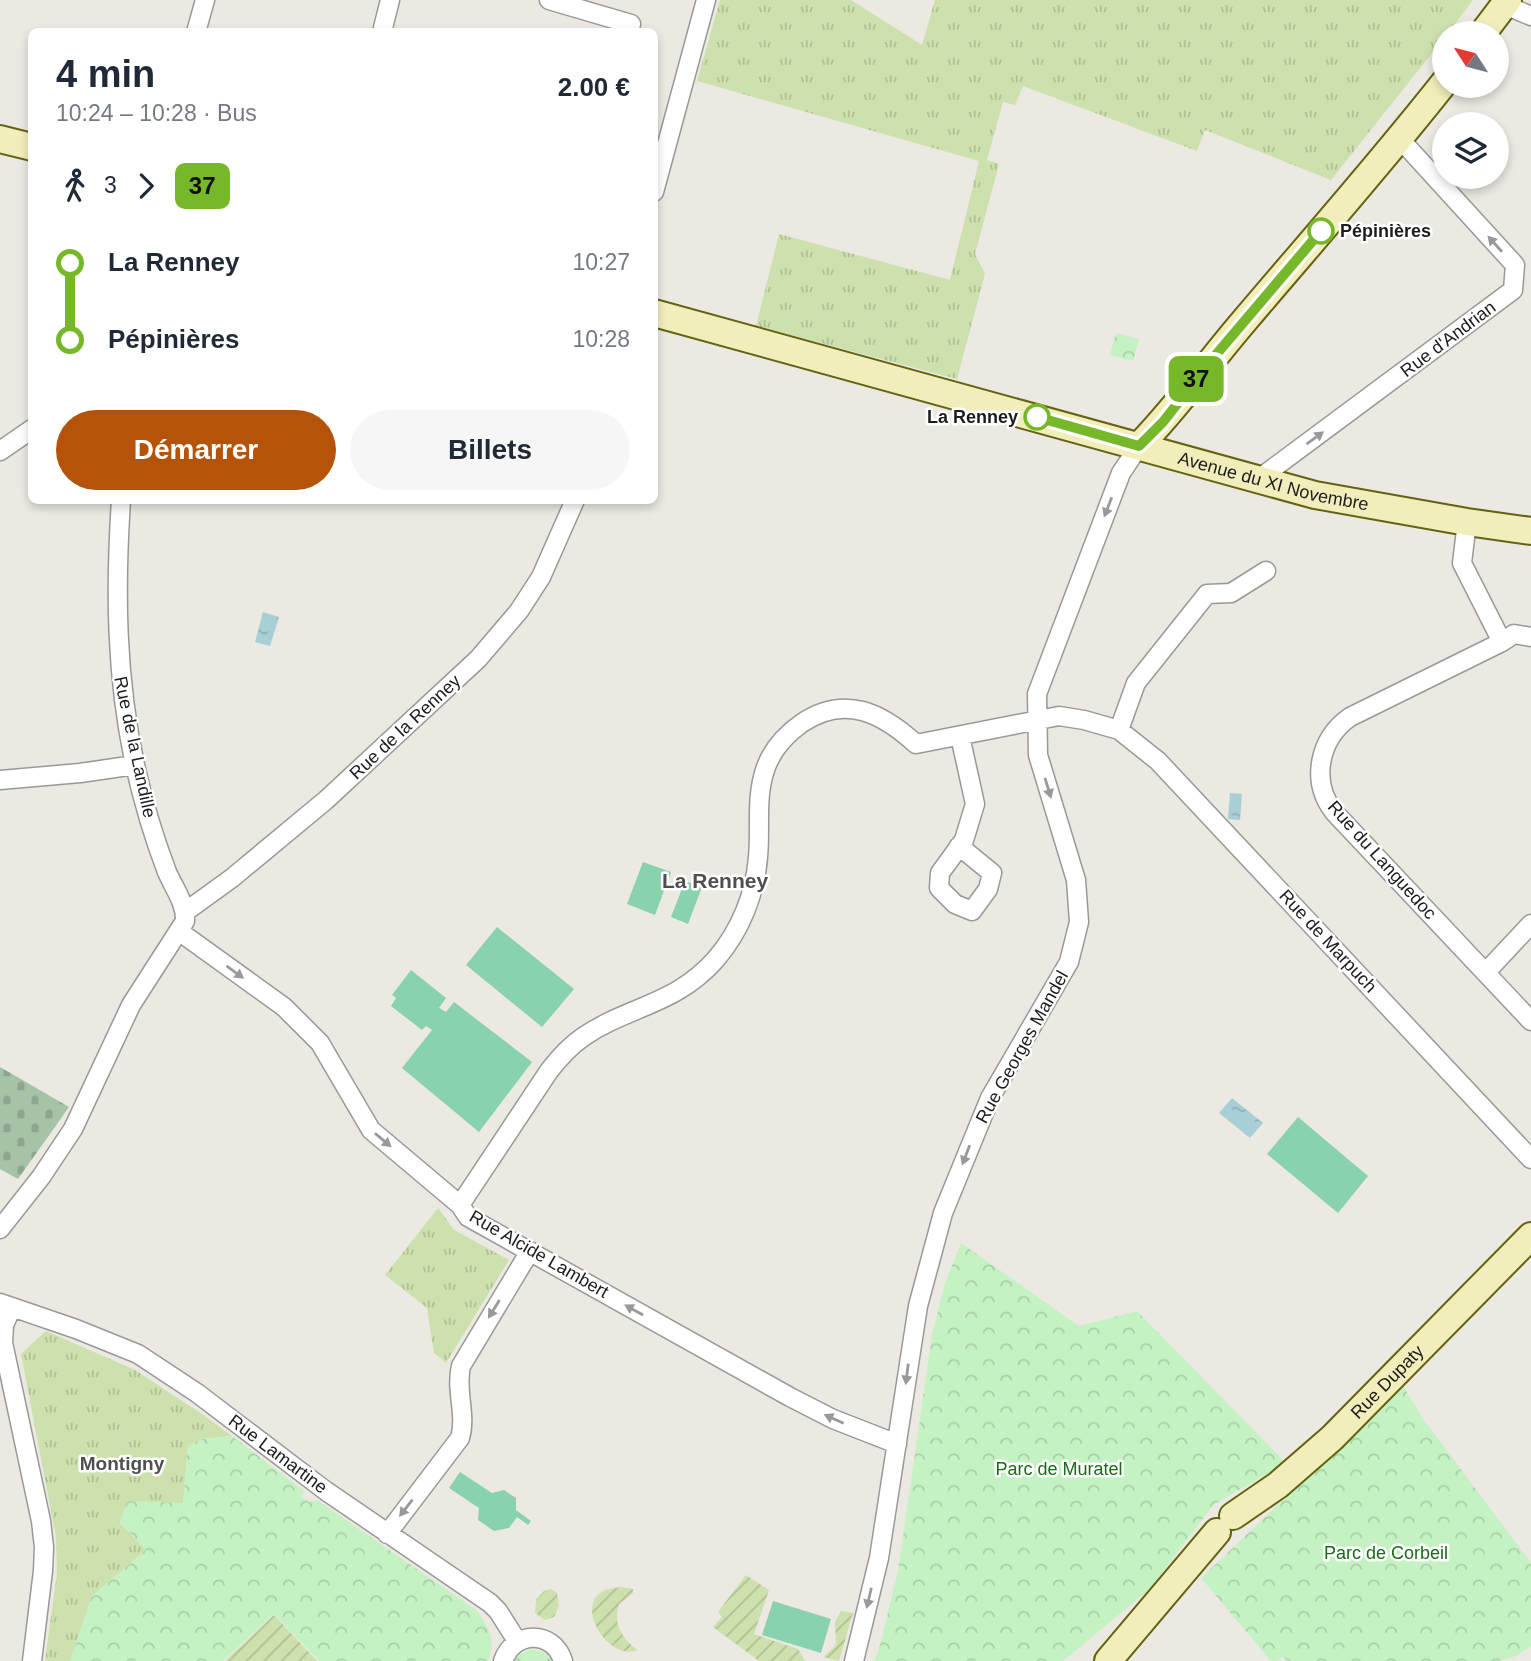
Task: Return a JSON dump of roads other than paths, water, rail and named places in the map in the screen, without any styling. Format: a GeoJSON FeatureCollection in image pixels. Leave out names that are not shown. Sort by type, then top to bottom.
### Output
{"type":"FeatureCollection","features":[{"type":"Feature","properties":{"kind":"street"},"geometry":{"type":"LineString","coordinates":[[197,28],[205,0]]}},
{"type":"Feature","properties":{"kind":"street"},"geometry":{"type":"LineString","coordinates":[[383,28],[390,0]]}},
{"type":"Feature","properties":{"kind":"street"},"geometry":{"type":"LineString","coordinates":[[658,177],[706,0]]}},
{"type":"Feature","properties":{"kind":"street"},"geometry":{"type":"LineString","coordinates":[[555,1],[631,24],[630,28]]}},
{"type":"Feature","properties":{"kind":"street"},"geometry":{"type":"LineString","coordinates":[[1492,21],[1506,2],[1531,16]]}},
{"type":"Feature","properties":{"kind":"street"},"geometry":{"type":"LineString","coordinates":[[1139,446],[1163,422],[1214,357],[1432,98]]}},
{"type":"Feature","properties":{"kind":"street"},"geometry":{"type":"LineString","coordinates":[[0,139],[28,146]]}},
{"type":"Feature","properties":{"kind":"street","name":"Rue d'Andrian"},"geometry":{"type":"LineString","coordinates":[[1260,478],[1513,290],[1514,265],[1400,139]]}},
{"type":"Feature","properties":{"kind":"street","name":"Avenue du XI Novembre"},"geometry":{"type":"LineString","coordinates":[[658,314],[1315,495],[1467,523],[1531,531]]}},
{"type":"Feature","properties":{"kind":"street"},"geometry":{"type":"LineString","coordinates":[[0,451],[28,432]]}},
{"type":"Feature","properties":{"kind":"street","name":"Rue Georges Mandel"},"geometry":{"type":"LineString","coordinates":[[854,1661],[879,1558],[918,1306],[943,1213],[990,1098],[1069,962],[1079,922],[1076,880],[1038,755],[1037,694],[1121,473],[1139,446]]}},
{"type":"Feature","properties":{"kind":"street","name":"Rue de la Landille"},"geometry":{"type":"LineString","coordinates":[[121,504],[118,548],[119,672],[135,765],[151,825],[185,912]]}},
{"type":"Feature","properties":{"kind":"street","name":"Rue de la Renney"},"geometry":{"type":"LineString","coordinates":[[185,912],[232,878],[326,800],[478,659],[512,619],[541,577],[573,504]]}},
{"type":"Feature","properties":{"kind":"street"},"geometry":{"type":"LineString","coordinates":[[1467,523],[1462,563],[1502,642]]}},
{"type":"Feature","properties":{"kind":"street"},"geometry":{"type":"LineString","coordinates":[[1119,730],[1136,683],[1207,594],[1231,593],[1266,571]]}},
{"type":"Feature","properties":{"kind":"street","name":"Rue du Languedoc"},"geometry":{"type":"LineString","coordinates":[[1531,637],[1514,634],[1339,724],[1326,743],[1321,757],[1320,775],[1326,803],[1531,1021]]}},
{"type":"Feature","properties":{"kind":"street","name":"Rue de Marpuch"},"geometry":{"type":"LineString","coordinates":[[460,1205],[549,1071],[564,1053],[585,1036],[682,989],[708,967],[727,944],[749,903],[758,858],[761,786],[772,752],[785,736],[816,714],[835,709],[857,709],[886,720],[916,744],[1059,716],[1119,730],[1158,761],[1531,1158]]}},
{"type":"Feature","properties":{"kind":"street"},"geometry":{"type":"LineString","coordinates":[[959,846],[964,840],[975,804],[960,736]]}},
{"type":"Feature","properties":{"kind":"street"},"geometry":{"type":"LineString","coordinates":[[0,780],[135,765]]}},
{"type":"Feature","properties":{"kind":"street"},"geometry":{"type":"LineString","coordinates":[[0,1229],[41,1177],[73,1129],[131,1005],[180,932],[185,921],[185,912]]}},
{"type":"Feature","properties":{"kind":"street"},"geometry":{"type":"LineString","coordinates":[[1486,972],[1531,924]]}},
{"type":"Feature","properties":{"kind":"street","name":"Rue Alcide Lambert"},"geometry":{"type":"LineString","coordinates":[[180,932],[284,1007],[320,1043],[371,1130],[460,1205],[468,1217],[790,1397],[833,1419],[897,1444]]}},
{"type":"Feature","properties":{"kind":"street","name":"Rue Dupaty"},"geometry":{"type":"LineString","coordinates":[[1108,1661],[1225,1524],[1278,1485],[1332,1438],[1531,1236]]}},
{"type":"Feature","properties":{"kind":"street"},"geometry":{"type":"LineString","coordinates":[[387,1534],[460,1438],[464,1426],[459,1387],[460,1366],[530,1251]]}},
{"type":"Feature","properties":{"kind":"street"},"geometry":{"type":"LineString","coordinates":[[6,1305],[2,1343],[41,1521],[44,1547],[32,1661]]}},
{"type":"Feature","properties":{"kind":"street","name":"Rue Lamartine"},"geometry":{"type":"LineString","coordinates":[[6,1305],[138,1354],[197,1393],[326,1491],[490,1603],[517,1641]]}},
{"type":"Feature","properties":{"kind":"street"},"geometry":{"type":"LineString","coordinates":[[503,1661],[510,1647],[527,1637],[547,1640],[556,1647],[564,1661]]}},
{"type":"Feature","properties":{"kind":"water"},"geometry":{"type":"Polygon","coordinates":[[[263,612],[279,617],[270,646],[255,642],[263,612]]]}},
{"type":"Feature","properties":{"kind":"water"},"geometry":{"type":"Polygon","coordinates":[[[1230,793],[1242,794],[1240,820],[1228,819],[1230,793]]]}},
{"type":"Feature","properties":{"kind":"water"},"geometry":{"type":"Polygon","coordinates":[[[1232,1098],[1263,1123],[1250,1138],[1219,1113],[1232,1098]]]}},
{"type":"Feature","properties":{"kind":"place","name":"Pépinières"},"geometry":{"type":"Point","coordinates":[1321,231]}},
{"type":"Feature","properties":{"kind":"place","name":"La Renney"},"geometry":{"type":"Point","coordinates":[1037,417]}},
{"type":"Feature","properties":{"kind":"district","name":"La Renney"},"geometry":{"type":"Point","coordinates":[715,881]}},
{"type":"Feature","properties":{"kind":"district","name":"Montigny"},"geometry":{"type":"Point","coordinates":[122,1463]}},
{"type":"Feature","properties":{"kind":"park label","name":"Parc de Muratel"},"geometry":{"type":"Point","coordinates":[1059,1469]}},
{"type":"Feature","properties":{"kind":"park label","name":"Parc de Corbeil"},"geometry":{"type":"Point","coordinates":[1386,1553]}}]}
